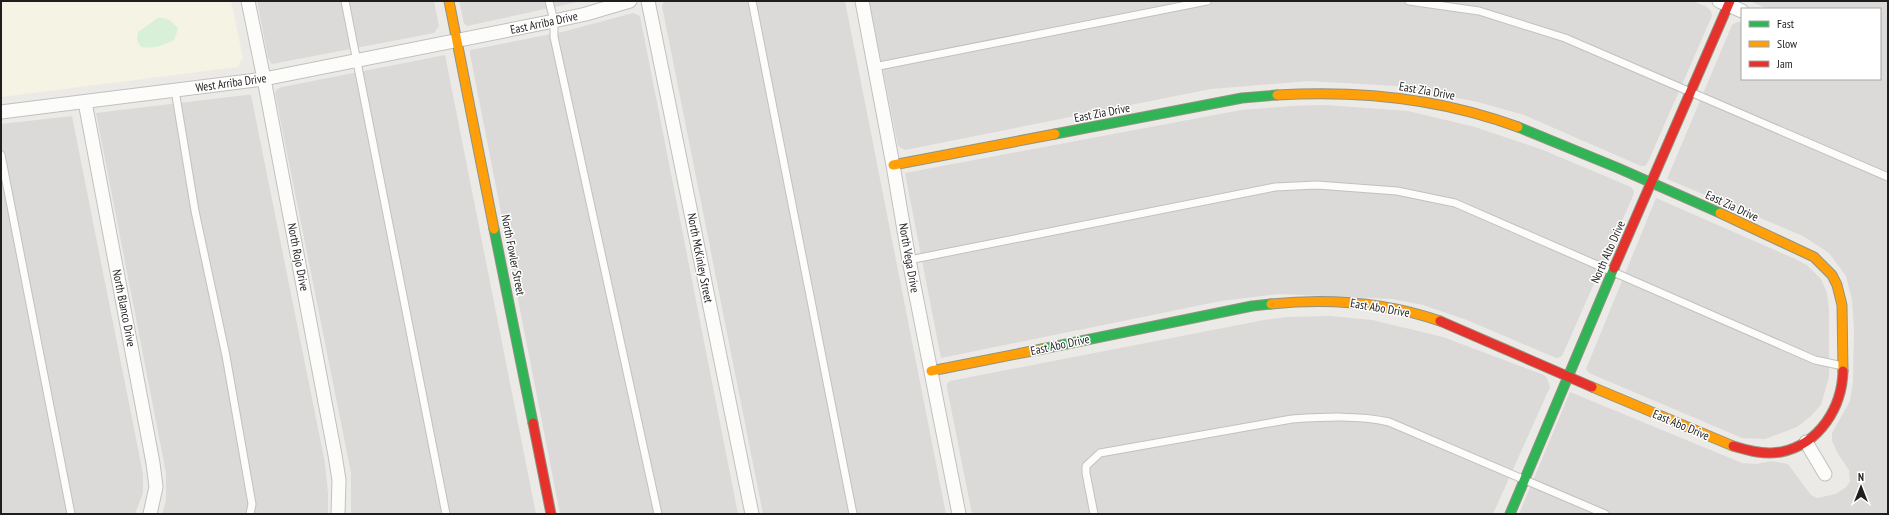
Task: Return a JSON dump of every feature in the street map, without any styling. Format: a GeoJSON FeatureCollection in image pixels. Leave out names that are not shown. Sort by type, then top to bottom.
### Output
{"type":"FeatureCollection","features":[{"type":"Feature","properties":{"kind":"street","name":"North Rojo Drive"},"geometry":{"type":"LineString","coordinates":[[248,1],[337,468],[339,480],[338,514]]}},
{"type":"Feature","properties":{"kind":"street","name":"North Fowler Street"},"geometry":{"type":"LineString","coordinates":[[449,1],[551,514]]}},
{"type":"Feature","properties":{"kind":"street","name":"East Arriba Drive"},"geometry":{"type":"LineString","coordinates":[[458,41],[586,14],[630,1]]}},
{"type":"Feature","properties":{"kind":"street","name":"North McKinley Street"},"geometry":{"type":"LineString","coordinates":[[648,1],[752,514]]}},
{"type":"Feature","properties":{"kind":"street","name":"North Vega Drive"},"geometry":{"type":"LineString","coordinates":[[862,1],[893,165],[909,260],[959,514]]}},
{"type":"Feature","properties":{"kind":"street","name":"North Alto Drive"},"geometry":{"type":"LineString","coordinates":[[1510,514],[1567,376],[1691,91],[1726,2]]}},
{"type":"Feature","properties":{"kind":"street"},"geometry":{"type":"LineString","coordinates":[[1726,2],[1741,10]]}},
{"type":"Feature","properties":{"kind":"street","name":"West Arriba Drive"},"geometry":{"type":"LineString","coordinates":[[1,112],[264,79],[458,41]]}},
{"type":"Feature","properties":{"kind":"street","name":"East Zia Drive"},"geometry":{"type":"LineString","coordinates":[[893,165],[1138,119],[1212,103],[1276,95],[1330,93],[1414,99],[1479,114],[1516,125],[1652,182],[1814,257],[1827,267],[1835,279],[1840,293],[1844,366]]}},
{"type":"Feature","properties":{"kind":"street","name":"North Blanco Drive"},"geometry":{"type":"LineString","coordinates":[[85,102],[153,463],[156,487],[150,514]]}},
{"type":"Feature","properties":{"kind":"street","name":"East Abo Drive"},"geometry":{"type":"LineString","coordinates":[[931,372],[1252,306],[1290,301],[1334,301],[1377,305],[1420,315],[1465,331],[1726,444],[1748,450],[1769,453],[1790,449],[1806,442],[1816,434],[1837,406],[1842,389],[1844,366]]}},
{"type":"Feature","properties":{"kind":"street"},"geometry":{"type":"LineString","coordinates":[[1806,442],[1825,474]]}},
{"type":"Feature","properties":{"kind":"lane"},"geometry":{"type":"LineString","coordinates":[[345,1],[446,514]]}},
{"type":"Feature","properties":{"kind":"lane"},"geometry":{"type":"LineString","coordinates":[[549,1],[554,21],[554,37],[658,514]]}},
{"type":"Feature","properties":{"kind":"lane"},"geometry":{"type":"LineString","coordinates":[[752,1],[854,514]]}},
{"type":"Feature","properties":{"kind":"lane"},"geometry":{"type":"LineString","coordinates":[[874,67],[1207,1]]}},
{"type":"Feature","properties":{"kind":"lane"},"geometry":{"type":"LineString","coordinates":[[1409,1],[1479,11],[1566,38],[1888,176]]}},
{"type":"Feature","properties":{"kind":"lane"},"geometry":{"type":"LineString","coordinates":[[174,90],[195,211],[227,364],[252,504],[250,514]]}},
{"type":"Feature","properties":{"kind":"lane"},"geometry":{"type":"LineString","coordinates":[[1,155],[71,514]]}},
{"type":"Feature","properties":{"kind":"lane"},"geometry":{"type":"LineString","coordinates":[[909,260],[1275,187],[1317,185],[1397,192],[1455,203],[1815,360],[1844,366]]}},
{"type":"Feature","properties":{"kind":"lane"},"geometry":{"type":"LineString","coordinates":[[1094,514],[1086,466],[1100,453],[1292,418],[1359,418],[1389,422],[1605,514]]}},
{"type":"Feature","properties":{"kind":"shaded area"},"geometry":{"type":"Polygon","coordinates":[[[1,1],[231,1],[243,58],[238,67],[1,97],[1,1]]]}},
{"type":"Feature","properties":{"kind":"shaded area"},"geometry":{"type":"Polygon","coordinates":[[[257,1],[434,1],[439,26],[434,33],[272,64],[268,58],[257,1]]]}},
{"type":"Feature","properties":{"kind":"shaded area"},"geometry":{"type":"Polygon","coordinates":[[[459,1],[582,1],[467,26],[464,23],[459,1]]]}},
{"type":"Feature","properties":{"kind":"shaded area"},"geometry":{"type":"Polygon","coordinates":[[[667,1],[845,1],[946,514],[763,514],[662,6],[663,3],[667,1]]]}},
{"type":"Feature","properties":{"kind":"shaded area"},"geometry":{"type":"Polygon","coordinates":[[[869,1],[1693,1],[1707,7],[1711,11],[1712,16],[1648,162],[1645,166],[1641,166],[1524,115],[1478,102],[1396,86],[1309,81],[1211,89],[905,150],[898,146],[869,1]]]}},
{"type":"Feature","properties":{"kind":"shaded area"},"geometry":{"type":"Polygon","coordinates":[[[1750,1],[1888,1],[1888,514],[1519,514],[1570,392],[1742,463],[1757,464],[1771,461],[1788,464],[1811,495],[1817,498],[1836,494],[1850,482],[1849,470],[1838,454],[1832,441],[1832,433],[1850,401],[1853,382],[1854,329],[1852,300],[1846,276],[1829,253],[1803,236],[1667,179],[1732,25],[1737,22],[1741,22],[1741,80],[1881,80],[1881,8],[1766,8],[1750,1]]]}},
{"type":"Feature","properties":{"kind":"shaded area"},"geometry":{"type":"Polygon","coordinates":[[[633,13],[640,16],[738,514],[560,514],[470,50],[562,32],[633,13]]]}},
{"type":"Feature","properties":{"kind":"shaded area"},"geometry":{"type":"Polygon","coordinates":[[[445,55],[536,514],[351,514],[351,473],[275,93],[277,89],[282,87],[445,55]]]}},
{"type":"Feature","properties":{"kind":"shaded area"},"geometry":{"type":"Polygon","coordinates":[[[251,95],[325,463],[328,493],[328,514],[162,514],[166,501],[166,473],[96,113],[251,95]]]}},
{"type":"Feature","properties":{"kind":"shaded area"},"geometry":{"type":"Polygon","coordinates":[[[1325,105],[1408,111],[1475,127],[1543,150],[1631,187],[1634,191],[1633,196],[1562,356],[1557,358],[1467,320],[1423,305],[1392,299],[1279,294],[1221,301],[941,358],[905,173],[1241,110],[1325,105]]]}},
{"type":"Feature","properties":{"kind":"shaded area"},"geometry":{"type":"Polygon","coordinates":[[[72,116],[143,474],[143,493],[135,514],[1,514],[1,124],[72,116]]]}},
{"type":"Feature","properties":{"kind":"shaded area"},"geometry":{"type":"Polygon","coordinates":[[[1656,198],[1793,258],[1807,265],[1821,279],[1827,293],[1829,310],[1829,377],[1821,405],[1811,416],[1797,427],[1765,439],[1742,438],[1589,373],[1586,369],[1656,198]]]}},
{"type":"Feature","properties":{"kind":"shaded area"},"geometry":{"type":"Polygon","coordinates":[[[1330,316],[1372,320],[1443,337],[1544,375],[1547,378],[1550,387],[1493,514],[972,514],[947,388],[947,384],[950,381],[1264,320],[1287,317],[1330,316]]]}},
{"type":"Feature","properties":{"kind":"green space"},"geometry":{"type":"Polygon","coordinates":[[[158,18],[169,20],[178,29],[174,40],[158,46],[141,47],[137,40],[138,32],[158,18]]]}},
{"type":"Feature","properties":{"kind":"traffic: fast"},"geometry":{"type":"LineString","coordinates":[[1055,134],[1242,98],[1277,95]]}},
{"type":"Feature","properties":{"kind":"traffic: fast"},"geometry":{"type":"LineString","coordinates":[[1518,127],[1618,168],[1720,213]]}},
{"type":"Feature","properties":{"kind":"traffic: fast"},"geometry":{"type":"LineString","coordinates":[[494,229],[533,423]]}},
{"type":"Feature","properties":{"kind":"traffic: fast"},"geometry":{"type":"LineString","coordinates":[[1510,514],[1614,268]]}},
{"type":"Feature","properties":{"kind":"traffic: fast"},"geometry":{"type":"LineString","coordinates":[[1042,349],[1252,306],[1271,304]]}},
{"type":"Feature","properties":{"kind":"traffic: slow"},"geometry":{"type":"LineString","coordinates":[[449,1],[494,229]]}},
{"type":"Feature","properties":{"kind":"traffic: slow"},"geometry":{"type":"LineString","coordinates":[[1277,95],[1339,94],[1399,98],[1459,109],[1518,127]]}},
{"type":"Feature","properties":{"kind":"traffic: slow"},"geometry":{"type":"LineString","coordinates":[[893,165],[1055,134]]}},
{"type":"Feature","properties":{"kind":"traffic: slow"},"geometry":{"type":"LineString","coordinates":[[1720,213],[1814,257],[1832,275],[1837,285],[1842,305],[1843,371]]}},
{"type":"Feature","properties":{"kind":"traffic: slow"},"geometry":{"type":"LineString","coordinates":[[1271,304],[1314,301],[1357,303],[1399,309],[1440,321]]}},
{"type":"Feature","properties":{"kind":"traffic: slow"},"geometry":{"type":"LineString","coordinates":[[931,371],[1042,349]]}},
{"type":"Feature","properties":{"kind":"traffic: slow"},"geometry":{"type":"LineString","coordinates":[[1592,387],[1733,446]]}},
{"type":"Feature","properties":{"kind":"traffic: jam"},"geometry":{"type":"LineString","coordinates":[[1614,268],[1730,1]]}},
{"type":"Feature","properties":{"kind":"traffic: jam"},"geometry":{"type":"LineString","coordinates":[[1440,321],[1592,387]]}},
{"type":"Feature","properties":{"kind":"traffic: jam"},"geometry":{"type":"LineString","coordinates":[[1733,446],[1757,452],[1775,453],[1795,448],[1807,441],[1826,422],[1833,410],[1842,384],[1843,371]]}},
{"type":"Feature","properties":{"kind":"traffic: jam"},"geometry":{"type":"LineString","coordinates":[[533,423],[551,514]]}}]}
